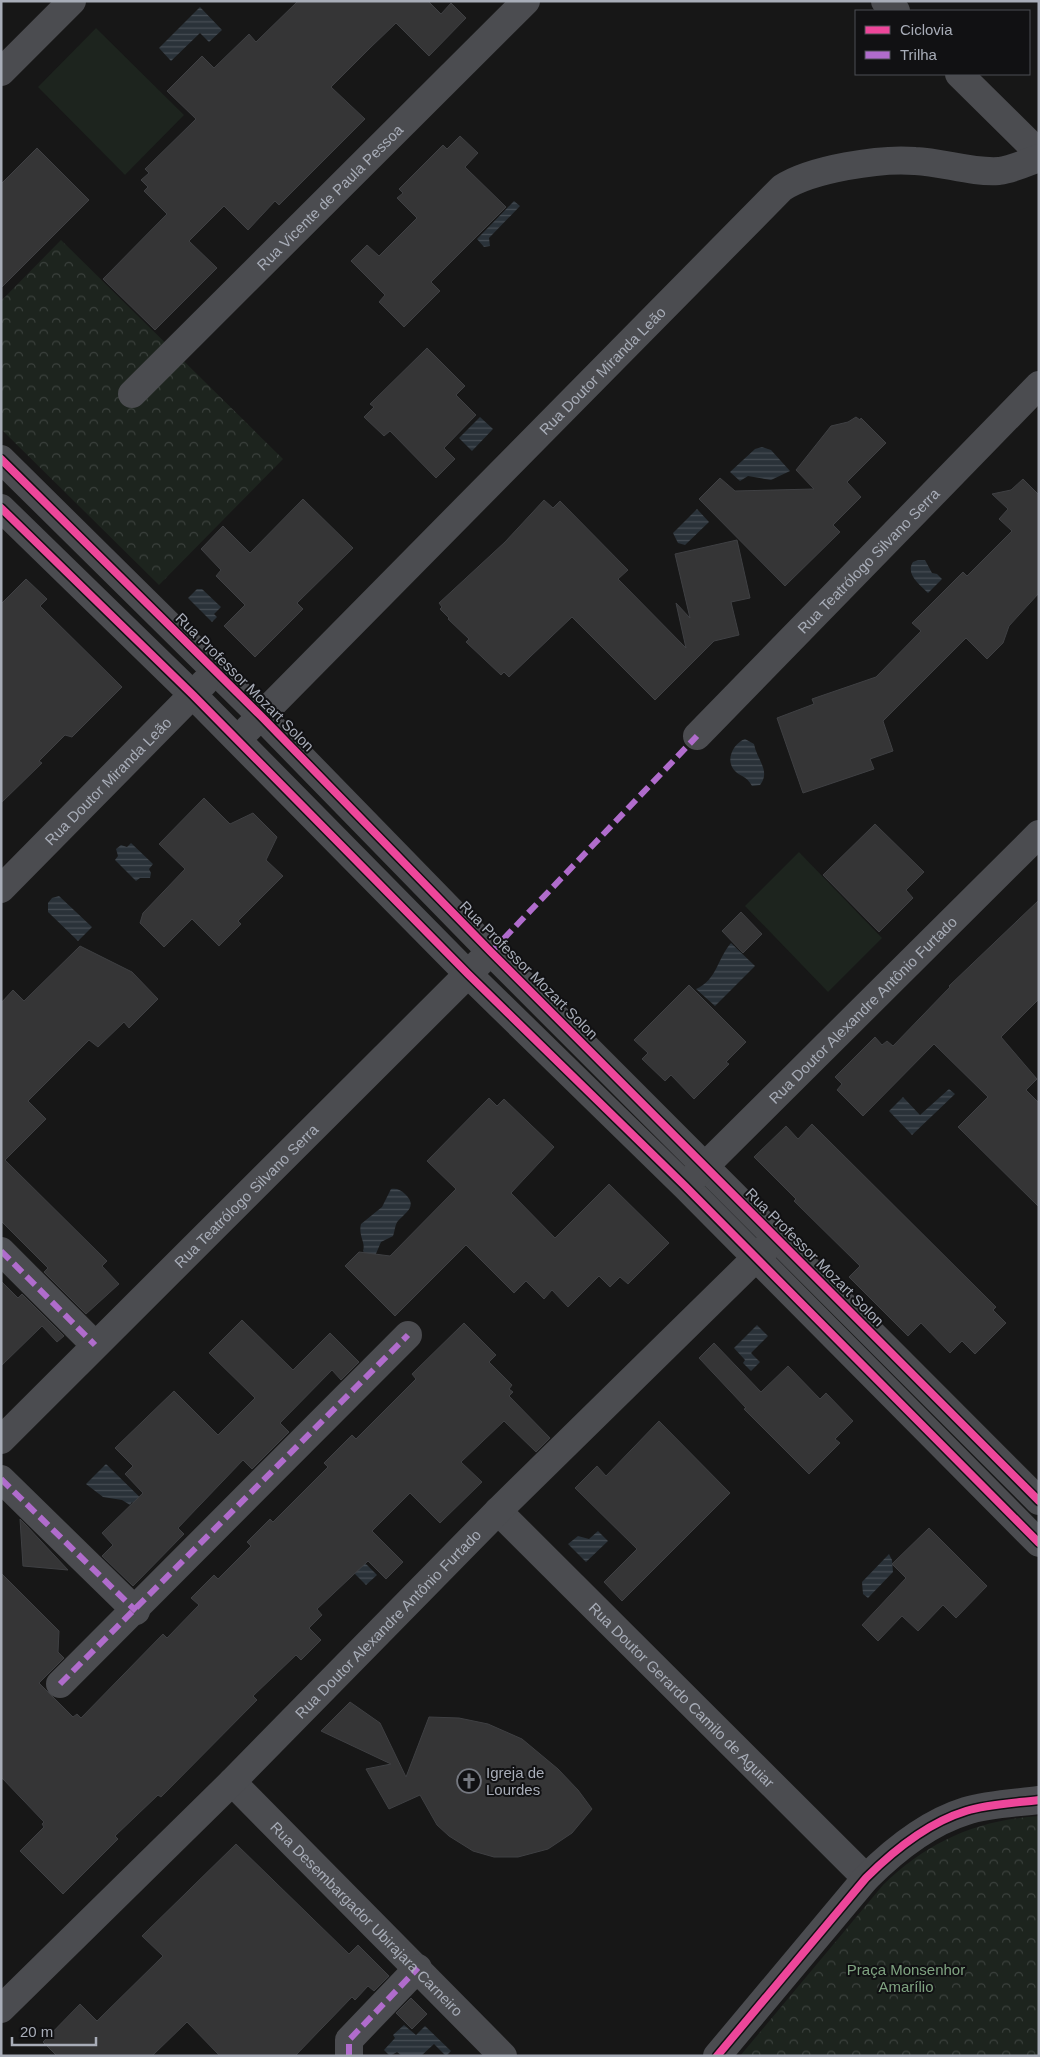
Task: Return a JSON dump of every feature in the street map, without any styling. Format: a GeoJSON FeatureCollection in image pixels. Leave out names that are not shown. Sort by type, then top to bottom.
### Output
{"type":"FeatureCollection","features":[{"type":"Feature","properties":{"kind":"street"},"geometry":{"type":"LineString","coordinates":[[1,72],[72,1]]}},
{"type":"Feature","properties":{"kind":"street","name":"Rua Vicente de Paula Pessoa"},"geometry":{"type":"LineString","coordinates":[[132,394],[526,1]]}},
{"type":"Feature","properties":{"kind":"street"},"geometry":{"type":"LineString","coordinates":[[886,1],[895,10]]}},
{"type":"Feature","properties":{"kind":"street"},"geometry":{"type":"LineString","coordinates":[[960,75],[1039,153]]}},
{"type":"Feature","properties":{"kind":"street","name":"Rua Doutor Miranda Leão"},"geometry":{"type":"LineString","coordinates":[[237,740],[782,188],[795,180],[812,174],[877,163],[914,160],[998,171],[1016,167],[1039,158]]}},
{"type":"Feature","properties":{"kind":"street","name":"Rua Teatrólogo Silvano Serra"},"geometry":{"type":"LineString","coordinates":[[697,736],[1039,385]]}},
{"type":"Feature","properties":{"kind":"street","name":"Rua Professor Mozart Solon"},"geometry":{"type":"LineString","coordinates":[[1,459],[261,716],[491,952],[1039,1501]]}},
{"type":"Feature","properties":{"kind":"street"},"geometry":{"type":"LineString","coordinates":[[1,508],[193,695],[468,974],[685,1186],[1039,1543]]}},
{"type":"Feature","properties":{"kind":"street","name":"Rua Doutor Miranda Leão"},"geometry":{"type":"LineString","coordinates":[[1,889],[216,671]]}},
{"type":"Feature","properties":{"kind":"street","name":"Rua Doutor Alexandre Antônio Furtado"},"geometry":{"type":"LineString","coordinates":[[685,1186],[1039,834]]}},
{"type":"Feature","properties":{"kind":"street","name":"Rua Teatrólogo Silvano Serra"},"geometry":{"type":"LineString","coordinates":[[1,1440],[491,952]]}},
{"type":"Feature","properties":{"kind":"street","name":"Rua Doutor Alexandre Antônio Furtado"},"geometry":{"type":"LineString","coordinates":[[1,2009],[232,1782],[498,1511],[776,1238]]}},
{"type":"Feature","properties":{"kind":"street"},"geometry":{"type":"LineString","coordinates":[[1,1250],[95,1345]]}},
{"type":"Feature","properties":{"kind":"street"},"geometry":{"type":"LineString","coordinates":[[60,1684],[136,1610],[408,1335]]}},
{"type":"Feature","properties":{"kind":"street"},"geometry":{"type":"LineString","coordinates":[[1,1479],[136,1610]]}},
{"type":"Feature","properties":{"kind":"street","name":"Rua Doutor Gerardo Camilo de Aguiar"},"geometry":{"type":"LineString","coordinates":[[498,1511],[866,1878]]}},
{"type":"Feature","properties":{"kind":"street","name":"Rua Desembargador Ubirajara Carneiro"},"geometry":{"type":"LineString","coordinates":[[232,1782],[503,2056]]}},
{"type":"Feature","properties":{"kind":"street"},"geometry":{"type":"LineString","coordinates":[[717,2056],[866,1878],[893,1853],[942,1821],[970,1810],[1039,1800]]}},
{"type":"Feature","properties":{"kind":"street"},"geometry":{"type":"LineString","coordinates":[[348,2056],[348,2040],[418,1968]]}},
{"type":"Feature","properties":{"kind":"green space"},"geometry":{"type":"Polygon","coordinates":[[[96,28],[184,115],[125,175],[38,87],[96,28]]]}},
{"type":"Feature","properties":{"kind":"green space"},"geometry":{"type":"Polygon","coordinates":[[[61,240],[283,459],[159,585],[1,429],[1,301],[61,240]]]}},
{"type":"Feature","properties":{"kind":"green space"},"geometry":{"type":"Polygon","coordinates":[[[799,852],[882,938],[828,992],[745,906],[799,852]]]}},
{"type":"Feature","properties":{"kind":"green space","name":"Praça Monsenhor Amarílio"},"geometry":{"type":"Polygon","coordinates":[[[1039,1816],[1039,2056],[740,2056],[883,1885],[900,1870],[935,1845],[974,1828],[1016,1818],[1039,1816]]]}},
{"type":"Feature","properties":{"kind":"shaded area"},"geometry":{"type":"Polygon","coordinates":[[[200,7],[222,30],[209,42],[200,33],[171,61],[159,48],[200,7]]]}},
{"type":"Feature","properties":{"kind":"shaded area"},"geometry":{"type":"Polygon","coordinates":[[[514,201],[520,206],[489,238],[490,246],[484,247],[477,239],[514,201]]]}},
{"type":"Feature","properties":{"kind":"shaded area"},"geometry":{"type":"Polygon","coordinates":[[[480,417],[493,429],[472,451],[459,438],[480,417]]]}},
{"type":"Feature","properties":{"kind":"shaded area"},"geometry":{"type":"Polygon","coordinates":[[[762,447],[771,450],[790,471],[771,480],[748,476],[740,481],[730,472],[755,449],[762,447]]]}},
{"type":"Feature","properties":{"kind":"shaded area"},"geometry":{"type":"Polygon","coordinates":[[[697,509],[709,522],[685,545],[678,543],[673,533],[697,509]]]}},
{"type":"Feature","properties":{"kind":"shaded area"},"geometry":{"type":"Polygon","coordinates":[[[925,560],[932,573],[937,574],[942,579],[928,593],[912,575],[911,566],[913,562],[925,560]]]}},
{"type":"Feature","properties":{"kind":"shaded area"},"geometry":{"type":"Polygon","coordinates":[[[197,589],[202,589],[221,607],[214,614],[217,617],[212,622],[188,598],[197,589]]]}},
{"type":"Feature","properties":{"kind":"shaded area"},"geometry":{"type":"Polygon","coordinates":[[[745,739],[754,744],[764,770],[763,780],[760,785],[752,786],[748,780],[731,766],[730,761],[734,748],[745,739]]]}},
{"type":"Feature","properties":{"kind":"shaded area"},"geometry":{"type":"Polygon","coordinates":[[[131,843],[153,864],[149,869],[151,873],[150,878],[140,878],[136,881],[115,860],[118,856],[116,849],[121,845],[127,847],[131,843]]]}},
{"type":"Feature","properties":{"kind":"shaded area"},"geometry":{"type":"Polygon","coordinates":[[[59,896],[92,927],[78,941],[48,912],[48,903],[52,898],[59,896]]]}},
{"type":"Feature","properties":{"kind":"shaded area"},"geometry":{"type":"Polygon","coordinates":[[[731,943],[755,966],[715,1006],[696,989],[713,975],[731,943]]]}},
{"type":"Feature","properties":{"kind":"shaded area"},"geometry":{"type":"Polygon","coordinates":[[[949,1089],[955,1094],[912,1135],[889,1111],[903,1097],[920,1115],[949,1089]]]}},
{"type":"Feature","properties":{"kind":"shaded area"},"geometry":{"type":"Polygon","coordinates":[[[391,1189],[400,1190],[409,1198],[411,1205],[397,1222],[393,1236],[381,1242],[375,1256],[366,1255],[363,1251],[364,1245],[360,1232],[361,1224],[382,1207],[391,1189]]]}},
{"type":"Feature","properties":{"kind":"shaded area"},"geometry":{"type":"Polygon","coordinates":[[[757,1325],[768,1336],[751,1353],[760,1362],[751,1371],[743,1363],[745,1360],[734,1348],[757,1325]]]}},
{"type":"Feature","properties":{"kind":"shaded area"},"geometry":{"type":"Polygon","coordinates":[[[106,1464],[161,1518],[155,1525],[132,1502],[130,1505],[122,1500],[103,1497],[86,1484],[106,1464]]]}},
{"type":"Feature","properties":{"kind":"shaded area"},"geometry":{"type":"Polygon","coordinates":[[[598,1531],[608,1541],[586,1562],[568,1544],[578,1536],[589,1539],[598,1531]]]}},
{"type":"Feature","properties":{"kind":"shaded area"},"geometry":{"type":"Polygon","coordinates":[[[356,1554],[377,1575],[366,1585],[345,1564],[356,1554]]]}},
{"type":"Feature","properties":{"kind":"shaded area"},"geometry":{"type":"Polygon","coordinates":[[[889,1554],[892,1560],[893,1572],[868,1598],[863,1594],[862,1582],[889,1554]]]}},
{"type":"Feature","properties":{"kind":"shaded area"},"geometry":{"type":"Polygon","coordinates":[[[404,2025],[416,2035],[425,2026],[451,2051],[446,2056],[434,2044],[421,2056],[402,2056],[397,2052],[390,2056],[384,2050],[395,2038],[393,2035],[404,2025]]]}},
{"type":"Feature","properties":{"kind":"building"},"geometry":{"type":"Polygon","coordinates":[[[298,1],[428,1],[441,14],[451,3],[466,18],[429,56],[396,23],[331,87],[365,119],[279,205],[275,201],[248,230],[224,206],[189,241],[217,268],[155,330],[103,279],[167,214],[144,191],[148,187],[141,180],[149,173],[145,169],[196,119],[167,91],[202,56],[214,68],[249,34],[256,42],[298,1]]]}},
{"type":"Feature","properties":{"kind":"building"},"geometry":{"type":"Polygon","coordinates":[[[460,136],[478,153],[465,167],[506,207],[431,282],[440,291],[404,327],[379,302],[385,295],[351,261],[367,245],[379,256],[417,218],[397,198],[403,193],[399,189],[443,145],[447,149],[460,136]]]}},
{"type":"Feature","properties":{"kind":"building"},"geometry":{"type":"Polygon","coordinates":[[[37,148],[89,200],[1,288],[1,184],[37,148]]]}},
{"type":"Feature","properties":{"kind":"building"},"geometry":{"type":"Polygon","coordinates":[[[427,348],[465,386],[456,395],[476,415],[444,448],[455,459],[436,478],[390,431],[384,436],[364,417],[374,407],[370,404],[427,348]]]}},
{"type":"Feature","properties":{"kind":"building"},"geometry":{"type":"Polygon","coordinates":[[[856,417],[860,420],[861,418],[886,443],[847,482],[861,497],[833,525],[840,532],[785,586],[699,499],[720,478],[735,491],[814,489],[796,470],[831,426],[848,422],[856,417]]]}},
{"type":"Feature","properties":{"kind":"building"},"geometry":{"type":"Polygon","coordinates":[[[1023,479],[1039,495],[1039,593],[1009,626],[1003,643],[987,659],[966,638],[883,721],[893,751],[870,759],[874,769],[803,793],[777,718],[814,704],[812,699],[876,677],[921,631],[912,623],[963,572],[967,576],[1012,531],[999,519],[1008,509],[992,494],[1011,490],[1023,479]]]}},
{"type":"Feature","properties":{"kind":"building"},"geometry":{"type":"Polygon","coordinates":[[[303,499],[353,548],[297,603],[303,609],[255,657],[224,626],[245,605],[216,576],[221,570],[201,549],[223,526],[250,553],[303,499]]]}},
{"type":"Feature","properties":{"kind":"building"},"geometry":{"type":"Polygon","coordinates":[[[544,500],[553,508],[560,501],[628,570],[618,579],[686,648],[676,603],[690,618],[675,554],[737,540],[750,598],[731,602],[739,635],[714,641],[655,700],[572,617],[509,677],[504,672],[501,675],[466,642],[469,639],[448,619],[440,609],[442,607],[439,603],[505,542],[544,500]]]}},
{"type":"Feature","properties":{"kind":"building"},"geometry":{"type":"Polygon","coordinates":[[[26,579],[47,599],[40,606],[122,687],[72,737],[65,735],[39,761],[42,763],[1,803],[1,604],[26,579]]]}},
{"type":"Feature","properties":{"kind":"building"},"geometry":{"type":"Polygon","coordinates":[[[204,798],[230,824],[253,813],[277,837],[266,860],[283,876],[238,921],[241,924],[219,946],[192,919],[164,947],[140,923],[143,913],[185,869],[159,844],[204,798]]]}},
{"type":"Feature","properties":{"kind":"building"},"geometry":{"type":"Polygon","coordinates":[[[875,824],[924,872],[906,890],[913,898],[879,932],[823,875],[875,824]]]}},
{"type":"Feature","properties":{"kind":"building"},"geometry":{"type":"Polygon","coordinates":[[[1039,900],[1039,999],[1001,1037],[1037,1079],[1026,1090],[1039,1103],[1039,1207],[958,1127],[988,1097],[934,1044],[863,1116],[837,1090],[842,1084],[835,1077],[875,1037],[882,1045],[887,1041],[893,1046],[949,986],[1039,900]]]}},
{"type":"Feature","properties":{"kind":"building"},"geometry":{"type":"Polygon","coordinates":[[[741,912],[762,934],[743,953],[722,931],[741,912]]]}},
{"type":"Feature","properties":{"kind":"building"},"geometry":{"type":"Polygon","coordinates":[[[80,946],[132,972],[158,999],[129,1028],[124,1022],[98,1047],[89,1040],[28,1101],[46,1119],[5,1160],[107,1261],[102,1266],[119,1284],[86,1314],[44,1272],[48,1268],[1,1221],[1,1003],[13,990],[24,1001],[80,946]]]}},
{"type":"Feature","properties":{"kind":"building"},"geometry":{"type":"Polygon","coordinates":[[[689,985],[746,1042],[726,1062],[729,1064],[694,1099],[671,1075],[665,1081],[642,1059],[648,1053],[634,1040],[689,985]]]}},
{"type":"Feature","properties":{"kind":"building"},"geometry":{"type":"Polygon","coordinates":[[[489,1098],[497,1106],[504,1099],[554,1147],[511,1193],[555,1238],[609,1184],[669,1243],[628,1284],[620,1277],[610,1287],[599,1276],[568,1307],[552,1290],[544,1299],[526,1281],[514,1293],[466,1245],[395,1316],[345,1266],[359,1252],[390,1256],[456,1189],[427,1161],[489,1098]]]}},
{"type":"Feature","properties":{"kind":"building"},"geometry":{"type":"Polygon","coordinates":[[[812,1124],[996,1307],[993,1310],[1006,1323],[975,1354],[962,1341],[950,1353],[921,1323],[908,1336],[849,1277],[860,1266],[794,1201],[796,1199],[754,1157],[786,1126],[798,1139],[812,1124]]]}},
{"type":"Feature","properties":{"kind":"building"},"geometry":{"type":"Polygon","coordinates":[[[1,1281],[18,1298],[22,1294],[64,1336],[57,1342],[42,1326],[1,1366],[1,1281]]]}},
{"type":"Feature","properties":{"kind":"building"},"geometry":{"type":"Polygon","coordinates":[[[242,1320],[293,1370],[330,1333],[359,1362],[341,1380],[332,1370],[280,1423],[289,1432],[252,1469],[243,1460],[178,1528],[184,1534],[133,1586],[102,1556],[113,1545],[102,1533],[143,1493],[125,1474],[133,1466],[115,1448],[174,1391],[218,1435],[255,1398],[209,1353],[242,1320]]]}},
{"type":"Feature","properties":{"kind":"building"},"geometry":{"type":"Polygon","coordinates":[[[464,1323],[496,1355],[489,1362],[512,1385],[509,1389],[513,1392],[509,1396],[550,1438],[536,1452],[504,1421],[461,1462],[482,1482],[440,1523],[410,1493],[372,1531],[403,1562],[386,1579],[368,1561],[317,1609],[322,1615],[309,1628],[321,1640],[301,1660],[296,1655],[253,1696],[257,1700],[161,1797],[158,1795],[115,1836],[118,1839],[63,1894],[20,1851],[44,1827],[42,1824],[44,1822],[1,1777],[1,1573],[59,1631],[58,1652],[64,1658],[39,1683],[73,1717],[77,1714],[81,1718],[163,1634],[167,1638],[199,1605],[191,1598],[214,1575],[218,1579],[251,1546],[247,1542],[270,1519],[273,1522],[328,1467],[324,1463],[352,1435],[356,1439],[416,1379],[412,1374],[464,1323]]]}},
{"type":"Feature","properties":{"kind":"building"},"geometry":{"type":"Polygon","coordinates":[[[714,1343],[761,1392],[788,1366],[820,1399],[826,1393],[853,1421],[835,1439],[840,1443],[809,1474],[744,1409],[746,1408],[699,1358],[714,1343]]]}},
{"type":"Feature","properties":{"kind":"building"},"geometry":{"type":"Polygon","coordinates":[[[659,1421],[730,1493],[622,1601],[604,1582],[637,1549],[575,1488],[597,1466],[606,1476],[659,1421]]]}},
{"type":"Feature","properties":{"kind":"building"},"geometry":{"type":"Polygon","coordinates":[[[20,1519],[26,1525],[68,1570],[23,1566],[20,1519]]]}},
{"type":"Feature","properties":{"kind":"building"},"geometry":{"type":"Polygon","coordinates":[[[929,1528],[987,1586],[956,1618],[943,1605],[918,1631],[902,1616],[878,1641],[862,1625],[906,1578],[892,1564],[929,1528]]]}},
{"type":"Feature","properties":{"kind":"building","name":"Igreja de Lourdes"},"geometry":{"type":"Polygon","coordinates":[[[350,1702],[380,1723],[406,1777],[429,1717],[459,1718],[488,1724],[522,1739],[558,1769],[578,1790],[592,1809],[572,1833],[548,1849],[518,1857],[494,1857],[473,1851],[449,1836],[437,1825],[420,1795],[389,1809],[366,1769],[391,1764],[321,1731],[350,1702]]]}},
{"type":"Feature","properties":{"kind":"building"},"geometry":{"type":"Polygon","coordinates":[[[236,1844],[349,1954],[358,1945],[389,1976],[374,1991],[368,1986],[355,2000],[352,1997],[295,2056],[220,2056],[187,2022],[152,2056],[57,2056],[43,2042],[80,2004],[97,2021],[163,1956],[142,1936],[236,1844]]]}},
{"type":"Feature","properties":{"kind":"building"},"geometry":{"type":"Polygon","coordinates":[[[411,1998],[427,2014],[412,2029],[396,2013],[411,1998]]]}},
{"type":"Feature","properties":{"kind":"marked path"},"geometry":{"type":"LineString","coordinates":[[491,952],[697,736]]}},
{"type":"Feature","properties":{"kind":"marked path"},"geometry":{"type":"LineString","coordinates":[[1,1251],[95,1345]]}},
{"type":"Feature","properties":{"kind":"marked path"},"geometry":{"type":"LineString","coordinates":[[60,1684],[408,1335]]}},
{"type":"Feature","properties":{"kind":"marked path"},"geometry":{"type":"LineString","coordinates":[[1,1479],[136,1611]]}},
{"type":"Feature","properties":{"kind":"marked path"},"geometry":{"type":"LineString","coordinates":[[349,2056],[349,2040],[418,1968]]}},
{"type":"Feature","properties":{"kind":"cycle path"},"geometry":{"type":"LineString","coordinates":[[1,459],[261,716],[491,952],[1039,1501]]}},
{"type":"Feature","properties":{"kind":"cycle path"},"geometry":{"type":"LineString","coordinates":[[1,508],[193,695],[468,974],[685,1186],[1039,1543]]}},
{"type":"Feature","properties":{"kind":"cycle path"},"geometry":{"type":"LineString","coordinates":[[717,2056],[866,1878],[888,1857],[912,1838],[952,1816],[992,1805],[1039,1800]]}},
{"type":"Feature","properties":{"kind":"place","name":"Igreja de Lourdes"},"geometry":{"type":"Point","coordinates":[469,1781]}}]}
